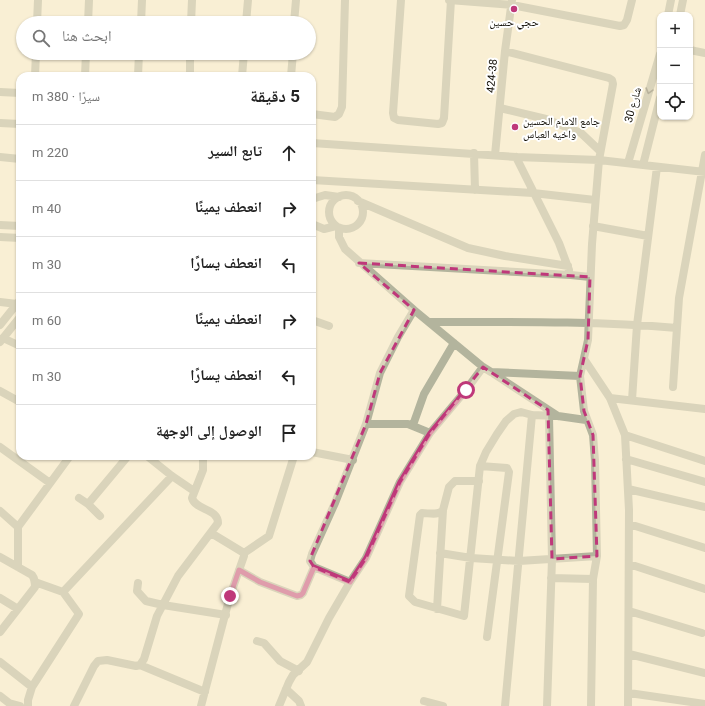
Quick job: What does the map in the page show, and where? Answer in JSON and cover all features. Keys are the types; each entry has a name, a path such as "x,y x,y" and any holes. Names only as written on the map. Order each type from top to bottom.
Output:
{"street":[{"path":"37,16 38,0"},
{"path":"88,16 89,0"},
{"path":"141,16 142,0"},
{"path":"191,16 192,0"},
{"path":"247,16 248,0"},
{"path":"295,16 296,0"},
{"path":"316,115 335,117 339,114 342,106 345,0"},
{"path":"401,0 393,113 394,118 398,120 438,124 442,122 444,118 450,0 512,2 620,26 624,25 627,20 632,0"},
{"path":"669,12 671,0"},
{"path":"681,12 683,0"},
{"name":"424-38","path":"495,155 505,51 512,2"},
{"path":"505,51 612,80 613,84 599,155 593,226 589,323 580,376 582,404 586,420 593,435 597,556 592,579 591,706"},
{"path":"693,51 705,53"},
{"path":"35,72 36,60"},
{"path":"85,72 86,60"},
{"path":"138,72 139,60"},
{"path":"190,60 190,72"},
{"path":"242,72 243,60"},
{"path":"292,72 293,60"},
{"name":"شارع 30","path":"628,163 657,64"},
{"path":"0,92 16,93"},
{"path":"500,108 546,119 582,133 599,155"},
{"path":"643,165 657,110"},
{"path":"0,123 16,124"},
{"path":"316,143 516,157 599,155 628,163 703,172"},
{"path":"474,153 475,190"},
{"path":"673,387 679,298 703,172 705,154"},
{"path":"0,157 16,159"},
{"path":"516,157 559,243 571,275"},
{"path":"632,400 637,325 658,167"},
{"path":"316,180 533,193 595,200"},
{"path":"341,182 342,196"},
{"path":"316,198 325,195 352,197 358,201 468,248 505,256 568,266"},
{"path":"342,196 333,201 329,208 329,214 331,221 337,227 345,230 357,225 361,220 362,207 358,201"},
{"path":"0,225 16,226"},
{"path":"316,226 324,229 337,227"},
{"path":"593,226 648,236"},
{"path":"337,227 339,237 345,249 359,263 483,367 558,416"},
{"path":"0,237 16,238"},
{"path":"359,263 590,277"},
{"path":"0,302 16,302"},
{"path":"0,325 16,305"},
{"path":"350,582 314,567 310,561 366,424 380,373 398,337 414,310"},
{"path":"316,321 329,326"},
{"path":"16,322 1,340 16,345"},
{"path":"429,322 589,323 678,328"},
{"path":"413,425 424,394 454,343"},
{"path":"584,359 610,398 625,435 629,524 628,706"},
{"path":"279,706 293,675 307,662 329,618 366,558 400,482 430,433 483,367"},
{"path":"491,372 580,376"},
{"path":"0,391 16,400"},
{"path":"610,398 705,409"},
{"path":"443,510 441,513 422,513 420,515 409,596 415,602 464,616 480,466 486,452 506,421 514,414 521,412 532,415 558,416 586,420"},
{"path":"505,706 532,415"},
{"path":"547,706 552,559 549,416"},
{"path":"366,424 408,424 430,433"},
{"path":"625,435 705,461"},
{"path":"0,447 16,459"},
{"path":"316,453 352,460"},
{"path":"626,459 705,482"},
{"path":"18,460 50,483"},
{"path":"18,567 18,527 67,460"},
{"path":"88,504 125,460"},
{"path":"152,460 194,491"},
{"path":"74,706 98,661 107,660 136,666 144,659 157,616 178,576 218,523 218,518 215,514 193,502 192,498 201,475 203,460"},
{"path":"201,706 244,553 269,536 293,460"},
{"path":"480,466 507,468 509,472 487,637"},
{"path":"63,592 172,476"},
{"path":"437,608 443,510 449,487 455,481 479,481"},
{"path":"628,489 705,507"},
{"path":"79,498 88,504 100,516"},
{"path":"0,511 18,527"},
{"path":"629,524 705,548"},
{"path":"211,533 244,553"},
{"path":"440,553 497,560 597,556"},
{"path":"0,557 32,575 35,582 35,587 0,632"},
{"path":"629,564 705,589"},
{"path":"239,570 260,582 297,596 303,593 314,567"},
{"path":"551,578 592,579"},
{"path":"28,706 28,700 32,687 79,614 63,592 35,582"},
{"path":"138,583 137,591 146,602 163,606 226,615"},
{"path":"0,598 18,609"},
{"path":"629,611 702,633"},
{"path":"257,641 264,643 280,661 299,671"},
{"path":"629,654 705,673"},
{"path":"0,662 32,687"},
{"path":"140,664 205,692"},
{"path":"286,689 299,701 301,706"},
{"path":"628,693 705,704"},
{"path":"0,696 9,702 20,706"},
{"path":"424,701 444,706"}],"highlighted area":[{"path":"359,263 590,277 588,340 580,376 584,411 593,435 597,556 552,559 548,410 483,367 430,433 400,482 366,558 350,582 314,567 310,561 312,554 366,424 380,373 414,310"}],"place":[{"name":"حجي حسين","path":"514,9"},
{"name":"جامع الامام الحسين واخيه العباس","path":"515,127"}],"route":[{"path":"230,596 239,570 260,582 297,596 303,593 314,567 350,582 366,558 400,482 430,433 466,390"}]}
